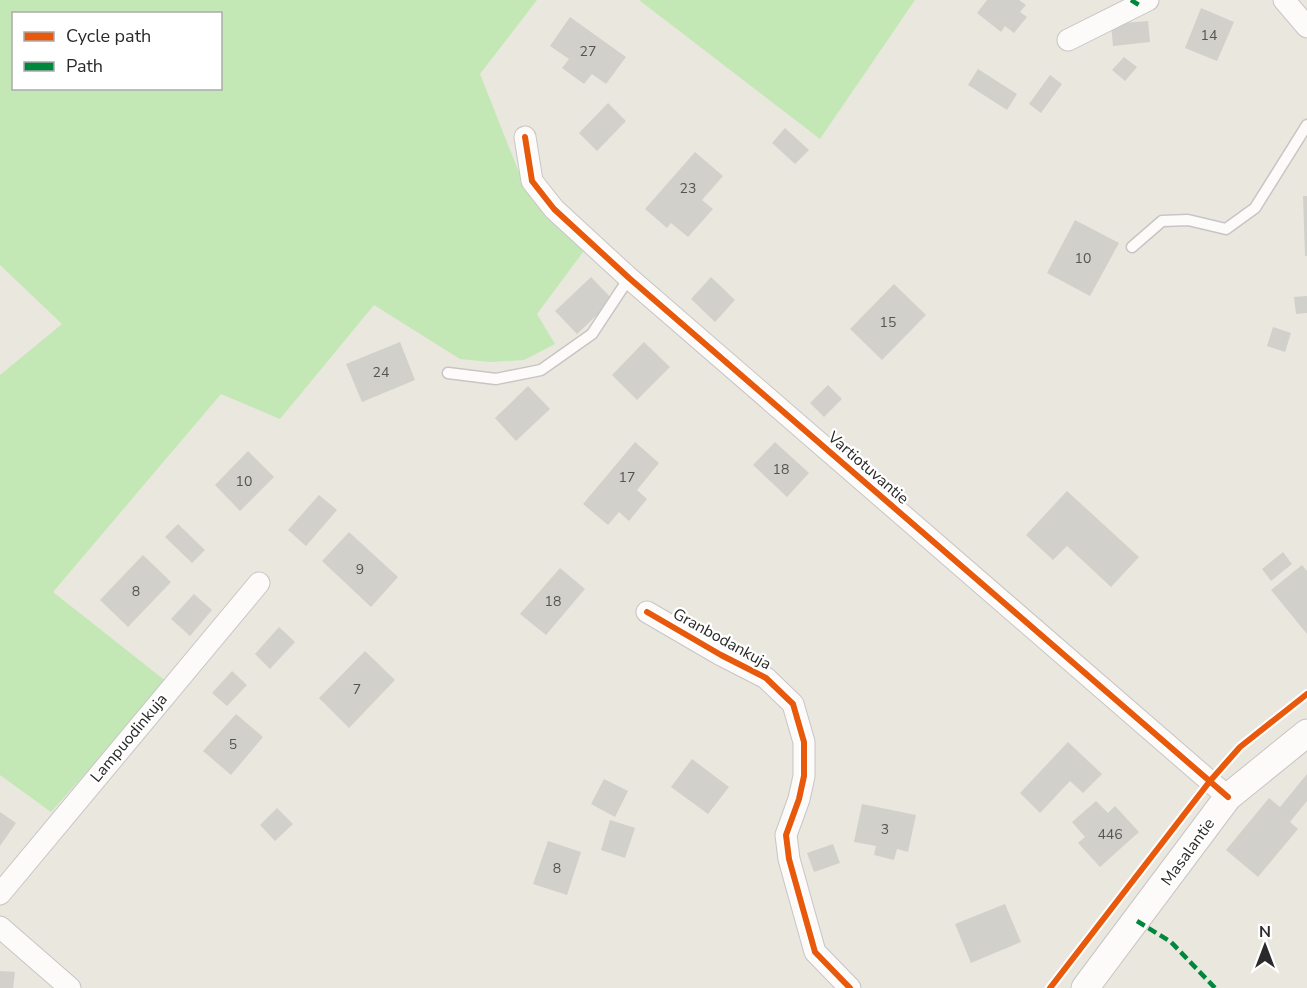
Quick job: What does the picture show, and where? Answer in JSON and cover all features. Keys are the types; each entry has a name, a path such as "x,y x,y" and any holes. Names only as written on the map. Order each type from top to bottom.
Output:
{"street":[{"path":"1068,40 1148,0"},
{"path":"1284,0 1307,27"},
{"name":"Vartiotuvantie","path":"525,136 532,181 554,209 629,278 1228,797"},
{"name":"Lampuodinkuja","path":"0,894 259,584"},
{"name":"Granbodankuja","path":"648,612 721,655 766,678 793,704 804,742 804,776 799,799 786,835 789,859 815,952 850,988"},
{"name":"Masalantie","path":"1085,988 1228,797 1307,733"},
{"path":"0,927 70,988"}],"lane":[{"path":"1132,248 1162,221 1188,220 1226,229 1255,208 1307,125"},
{"path":"448,374 496,379 541,370 592,334 629,278"}],"green space":[{"path":"0,0 537,0 480,74 522,180 586,248 537,314 555,344 524,360 490,362 460,359 374,305 280,419 221,394 53,592 167,682 51,812 0,775 0,375 62,324 0,265"},
{"path":"639,0 915,0 820,139"}],"building":[{"path":"987,0 1019,0 1026,5 1020,12 1027,17 1014,33 1005,26 1001,32 977,13"},
{"path":"1201,8 1234,22 1217,61 1185,48"},
{"path":"570,17 626,57 606,84 592,74 584,84 562,68 569,59 550,46"},
{"path":"1148,21 1150,42 1113,46 1111,24"},
{"path":"1124,57 1137,67 1125,81 1112,70"},
{"path":"978,69 1017,94 1007,110 968,85"},
{"path":"1050,75 1062,84 1041,113 1029,104"},
{"path":"608,103 626,121 597,151 579,133"},
{"path":"785,128 809,150 795,164 772,143"},
{"path":"695,152 723,176 702,200 713,209 688,237 671,223 667,228 645,209"},
{"path":"1303,196 1307,196 1307,256 1305,256"},
{"path":"1075,220 1119,243 1090,296 1047,273"},
{"path":"591,277 613,300 577,334 555,311"},
{"path":"711,277 735,300 715,322 691,299"},
{"path":"894,284 926,315 882,360 850,329"},
{"path":"1307,296 1307,313 1296,314 1294,297"},
{"path":"1273,327 1291,333 1285,352 1267,346"},
{"path":"400,342 415,380 362,402 346,364"},
{"path":"644,342 670,367 637,400 612,375"},
{"path":"828,385 842,399 824,417 810,403"},
{"path":"528,386 550,409 516,441 495,418"},
{"path":"635,442 659,463 637,490 647,499 629,521 619,512 608,525 583,504"},
{"path":"775,442 809,473 787,497 753,465"},
{"path":"248,451 274,477 240,511 215,485"},
{"path":"1067,491 1139,557 1111,587 1067,546 1053,560 1026,535"},
{"path":"319,495 337,510 306,546 288,530"},
{"path":"178,524 205,550 192,563 165,537"},
{"path":"349,532 398,577 371,607 322,561"},
{"path":"1283,552 1292,564 1271,581 1262,569"},
{"path":"143,555 171,582 128,627 100,600"},
{"path":"1302,565 1307,571 1307,634 1271,590"},
{"path":"560,568 585,589 546,635 520,614"},
{"path":"194,594 212,610 190,636 171,619"},
{"path":"279,627 295,642 270,669 255,654"},
{"path":"365,651 395,680 349,728 319,698"},
{"path":"232,671 247,685 227,706 212,693"},
{"path":"236,714 263,737 231,775 203,751"},
{"path":"1068,742 1102,774 1083,793 1070,781 1040,813 1020,793"},
{"path":"692,759 729,787 708,814 671,787"},
{"path":"1307,774 1307,801 1290,822 1298,829 1258,877 1226,850 1269,798 1280,807"},
{"path":"604,779 628,791 615,817 591,804"},
{"path":"1096,801 1108,813 1115,806 1139,832 1100,867 1078,843 1085,837 1072,822"},
{"path":"862,804 916,815 908,852 897,849 894,860 874,855 876,846 854,842"},
{"path":"277,808 293,824 275,841 260,825"},
{"path":"0,812 16,823 0,846"},
{"path":"610,820 635,828 625,858 601,850"},
{"path":"548,841 581,852 567,895 533,884"},
{"path":"833,844 840,863 814,872 807,853"},
{"path":"1005,904 1021,942 971,963 955,924"},
{"path":"0,971 15,972 13,988 0,988"}],"marked path":[{"path":"1131,0 1139,5"},
{"path":"1137,921 1171,942 1215,988"}],"cycle path":[{"path":"525,137 532,181 554,209 629,278 1228,797"},
{"path":"647,612 766,678 793,704 804,742 804,776 799,799 786,835 789,859 815,952 850,988"},
{"path":"1050,988 1210,781 1240,747 1307,694"}]}
